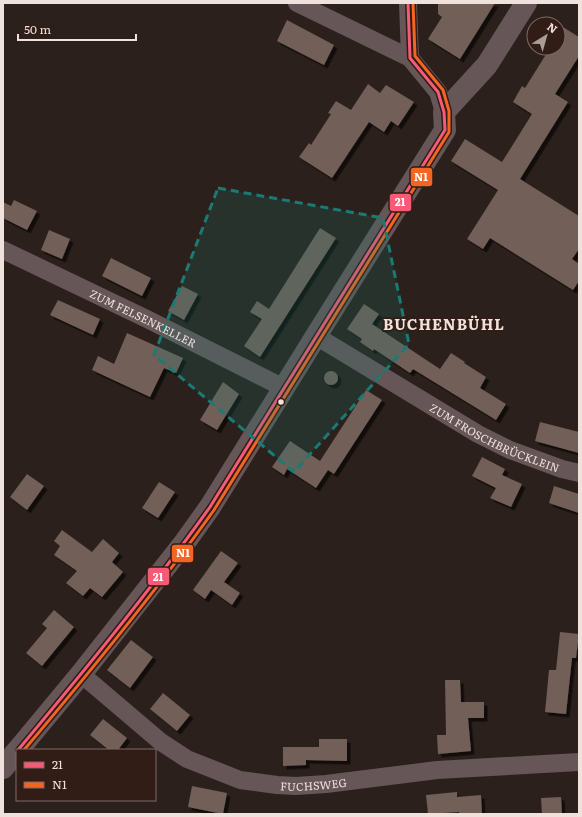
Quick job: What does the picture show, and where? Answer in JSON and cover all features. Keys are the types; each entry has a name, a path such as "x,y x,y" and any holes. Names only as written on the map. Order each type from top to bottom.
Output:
{"street":[{"path":"18,749 81,674 186,542 210,507 445,130 444,112 438,92 410,58 297,3"},
{"path":"408,3 410,58"},
{"path":"444,112 487,66 526,3"},
{"name":"ZUM FELSENKELLER","path":"3,250 147,319 284,388"},
{"name":"ZUM FROSCHBRÜCKLEIN","path":"316,336 478,434 510,450 562,469 579,473"},
{"name":"FUCHSWEG","path":"81,674 161,742 187,758 240,780 296,786 326,784 437,770 579,762"},
{"path":"3,768 16,751"}],"highlighted area":[{"path":"218,188 383,218 409,344 294,472 154,355"}],"building":[{"path":"438,3 495,3 460,59 428,39 442,17 438,14"},
{"path":"287,20 334,45 324,65 277,41"},
{"path":"566,29 579,37 579,56 555,94 568,102 520,179 579,216 579,249 572,259 579,264 579,281 573,290 490,238 483,249 467,239 498,190 451,161 465,139 502,162 532,114 513,102 522,86 525,88 545,56 566,56"},
{"path":"368,84 380,93 386,85 414,102 398,126 391,121 384,132 369,122 332,178 299,157 309,143 311,145 331,114 328,113 336,101 351,110"},
{"path":"14,200 37,211 27,230 3,218 3,202 11,206"},
{"path":"320,228 336,238 260,357 244,346 262,319 250,312 257,301 269,309"},
{"path":"49,230 70,239 62,259 41,250"},
{"path":"111,258 151,278 142,296 102,276"},
{"path":"182,286 198,294 184,320 168,311"},
{"path":"58,300 100,319 93,335 50,315"},
{"path":"364,304 379,314 372,324 440,369 451,353 486,377 480,388 506,404 496,420 413,369 410,373 374,349 373,351 360,342 362,339 347,329"},
{"path":"127,333 183,358 176,373 164,368 150,397 92,370 98,356 114,364"},
{"path":"328,371 334,371 338,375 338,381 334,385 328,385 324,381 324,375"},
{"path":"223,382 239,394 217,430 200,420"},
{"path":"366,390 382,400 334,474 328,470 316,488 287,469 284,475 272,467 290,441 320,461"},
{"path":"540,422 579,432 579,453 535,441"},
{"path":"482,457 505,469 502,475 522,484 511,507 490,498 496,488 472,476"},
{"path":"27,474 44,486 27,510 10,497"},
{"path":"159,482 175,492 158,518 142,508"},
{"path":"554,486 579,494 579,513 549,503"},
{"path":"62,530 92,552 103,539 119,553 112,562 123,572 102,597 90,588 83,596 66,583 77,571 54,555 60,546 54,541"},
{"path":"221,551 238,563 224,582 240,593 232,605 211,590 205,599 193,590"},
{"path":"54,610 74,627 42,666 26,653 47,628 42,624"},
{"path":"560,632 579,634 576,658 572,658 566,714 545,712 549,670 556,670"},
{"path":"131,640 153,657 130,688 107,670"},
{"path":"445,680 460,680 461,702 484,702 484,718 468,718 471,751 438,754 437,735 446,735"},
{"path":"163,693 190,715 177,731 150,709"},
{"path":"103,719 127,738 119,749 108,749 90,735"},
{"path":"319,739 347,739 347,761 306,760 306,765 283,766 283,747 319,747"},
{"path":"192,786 227,793 223,814 188,807"},
{"path":"457,792 457,797 481,795 482,814 459,814 459,812 428,814 426,795"},
{"path":"561,797 562,814 542,814 541,798"}],"transit line":[{"name":"21","path":"19,749 92,661 210,507 445,130 444,112 438,92 410,58 408,3"},
{"name":"N1","path":"25,749 122,632 169,572 214,510 449,132 449,111 443,90 415,56 413,3"}],"district":[{"name":"BUCHENBÜHL","path":"444,323"}]}
